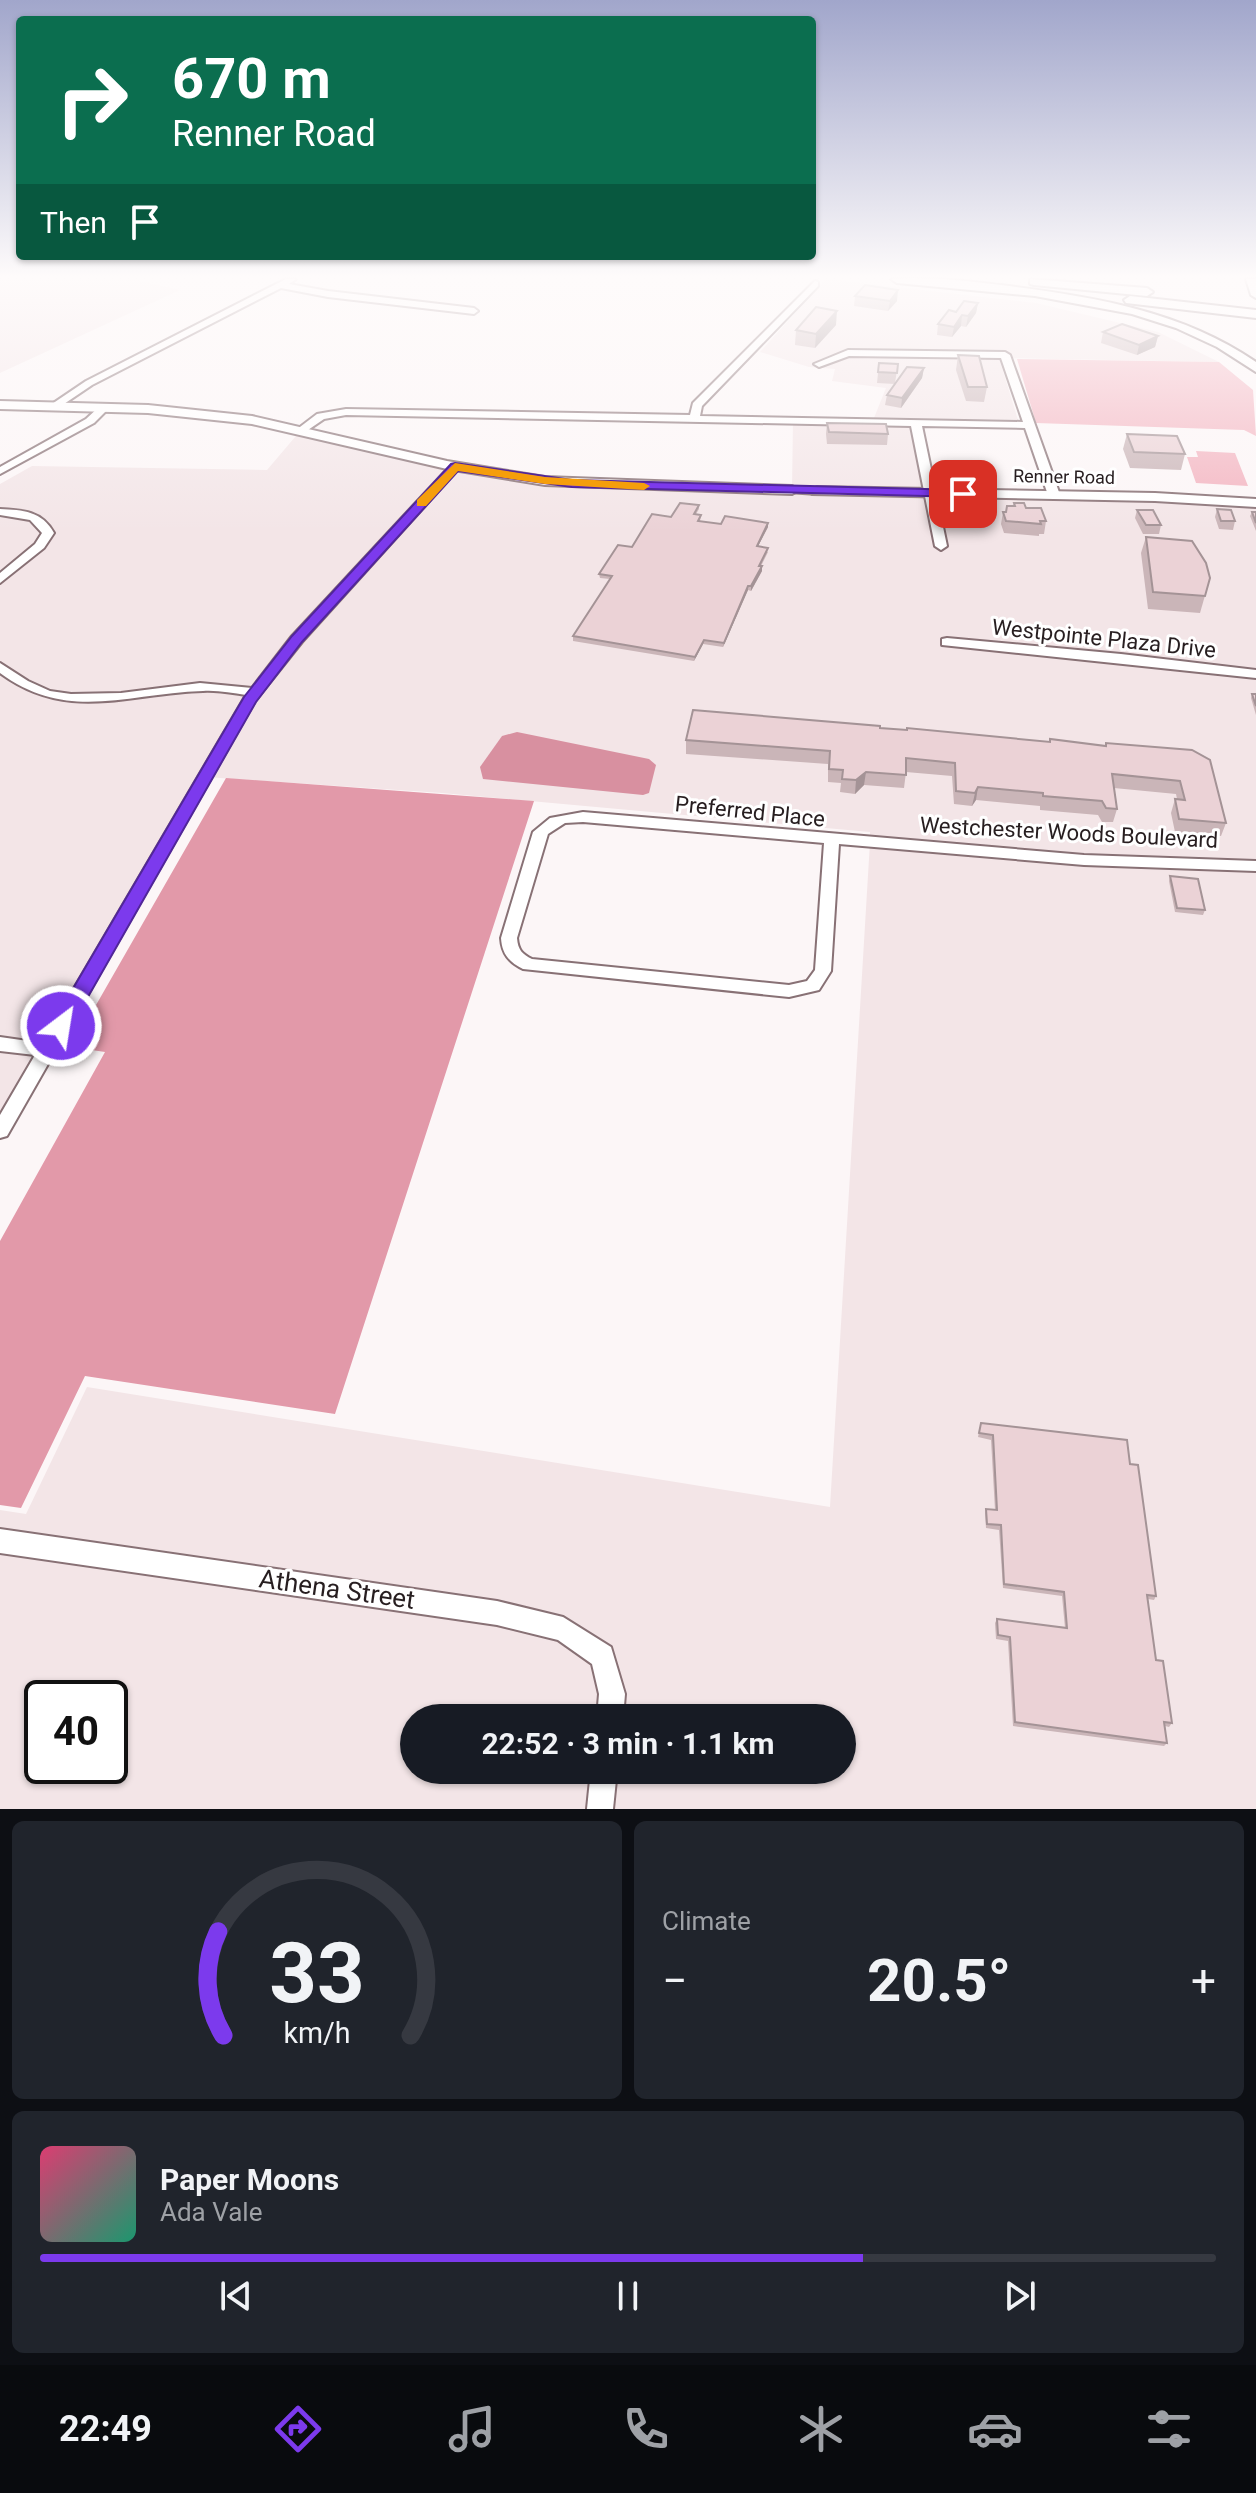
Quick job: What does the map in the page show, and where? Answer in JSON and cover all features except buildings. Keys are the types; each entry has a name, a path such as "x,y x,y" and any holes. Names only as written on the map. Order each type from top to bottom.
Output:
{"main road":[{"name":"Renner Road","path":"0,405 192,412 301,430 455,467 572,483 792,490"},
{"name":"Renner Road","path":"817,491 1054,495 1256,503"}],"street":[{"path":"54,406 127,363"},
{"path":"694,419 697,405 738,363"},
{"path":"1008,363 1054,495"},
{"path":"0,471 90,421 104,408"},
{"path":"301,430 321,416 346,412 1029,425"},
{"path":"916,423 941,546"},
{"path":"0,1131 255,692 297,639 455,467"},
{"name":"Renner Road","path":"792,490 817,491"},
{"path":"0,512 34,516 43,522 48,533 40,546 0,579"},
{"name":"Westpointe Plaza Drive","path":"947,642 1256,674"},
{"path":"0,667 35,692 66,698 102,698 200,687 255,692"},
{"name":"Preferred Place","path":"565,817 832,839 823,971 821,979 813,986 789,991 529,965 514,957 509,949 509,938 541,832 551,822 565,817"},
{"name":"Westchester Woods Boulevard","path":"832,839 1084,860 1256,866"},
{"path":"0,1044 47,1050"},
{"name":"Athena Street","path":"0,1541 497,1613 563,1629 602,1656 612,1694 611,1704"},
{"path":"600,1809 603,1784"}],"shaded area":[{"path":"0,363 21,363 0,373"},
{"path":"797,363 1001,363 1018,420 874,418 886,388 832,381 835,369"},
{"path":"1018,363 1221,363 1253,390 1256,436 1244,430 1036,423"},
{"path":"793,421 916,423 930,493 1256,503 1256,1809 0,1809 0,1510 26,1514 87,1387 830,1507 870,832 442,793 206,777 0,1131 0,484 32,466 267,470 301,430 447,465 545,481 792,489"},
{"path":"1196,451 1235,453 1248,486 1196,483 1187,457 1198,457"},
{"path":"517,732 649,759 656,765 649,793 643,795 483,779 480,767 502,736"},
{"path":"226,778 534,801 335,1414 85,1376 21,1508 0,1505 0,1241 105,1052 72,1047"}],"slow traffic":[{"path":"422,503 455,467 545,481 644,486"}],"route":[{"path":"61,1026 249,700 297,639 455,467 522,478 623,486 963,494"}]}
